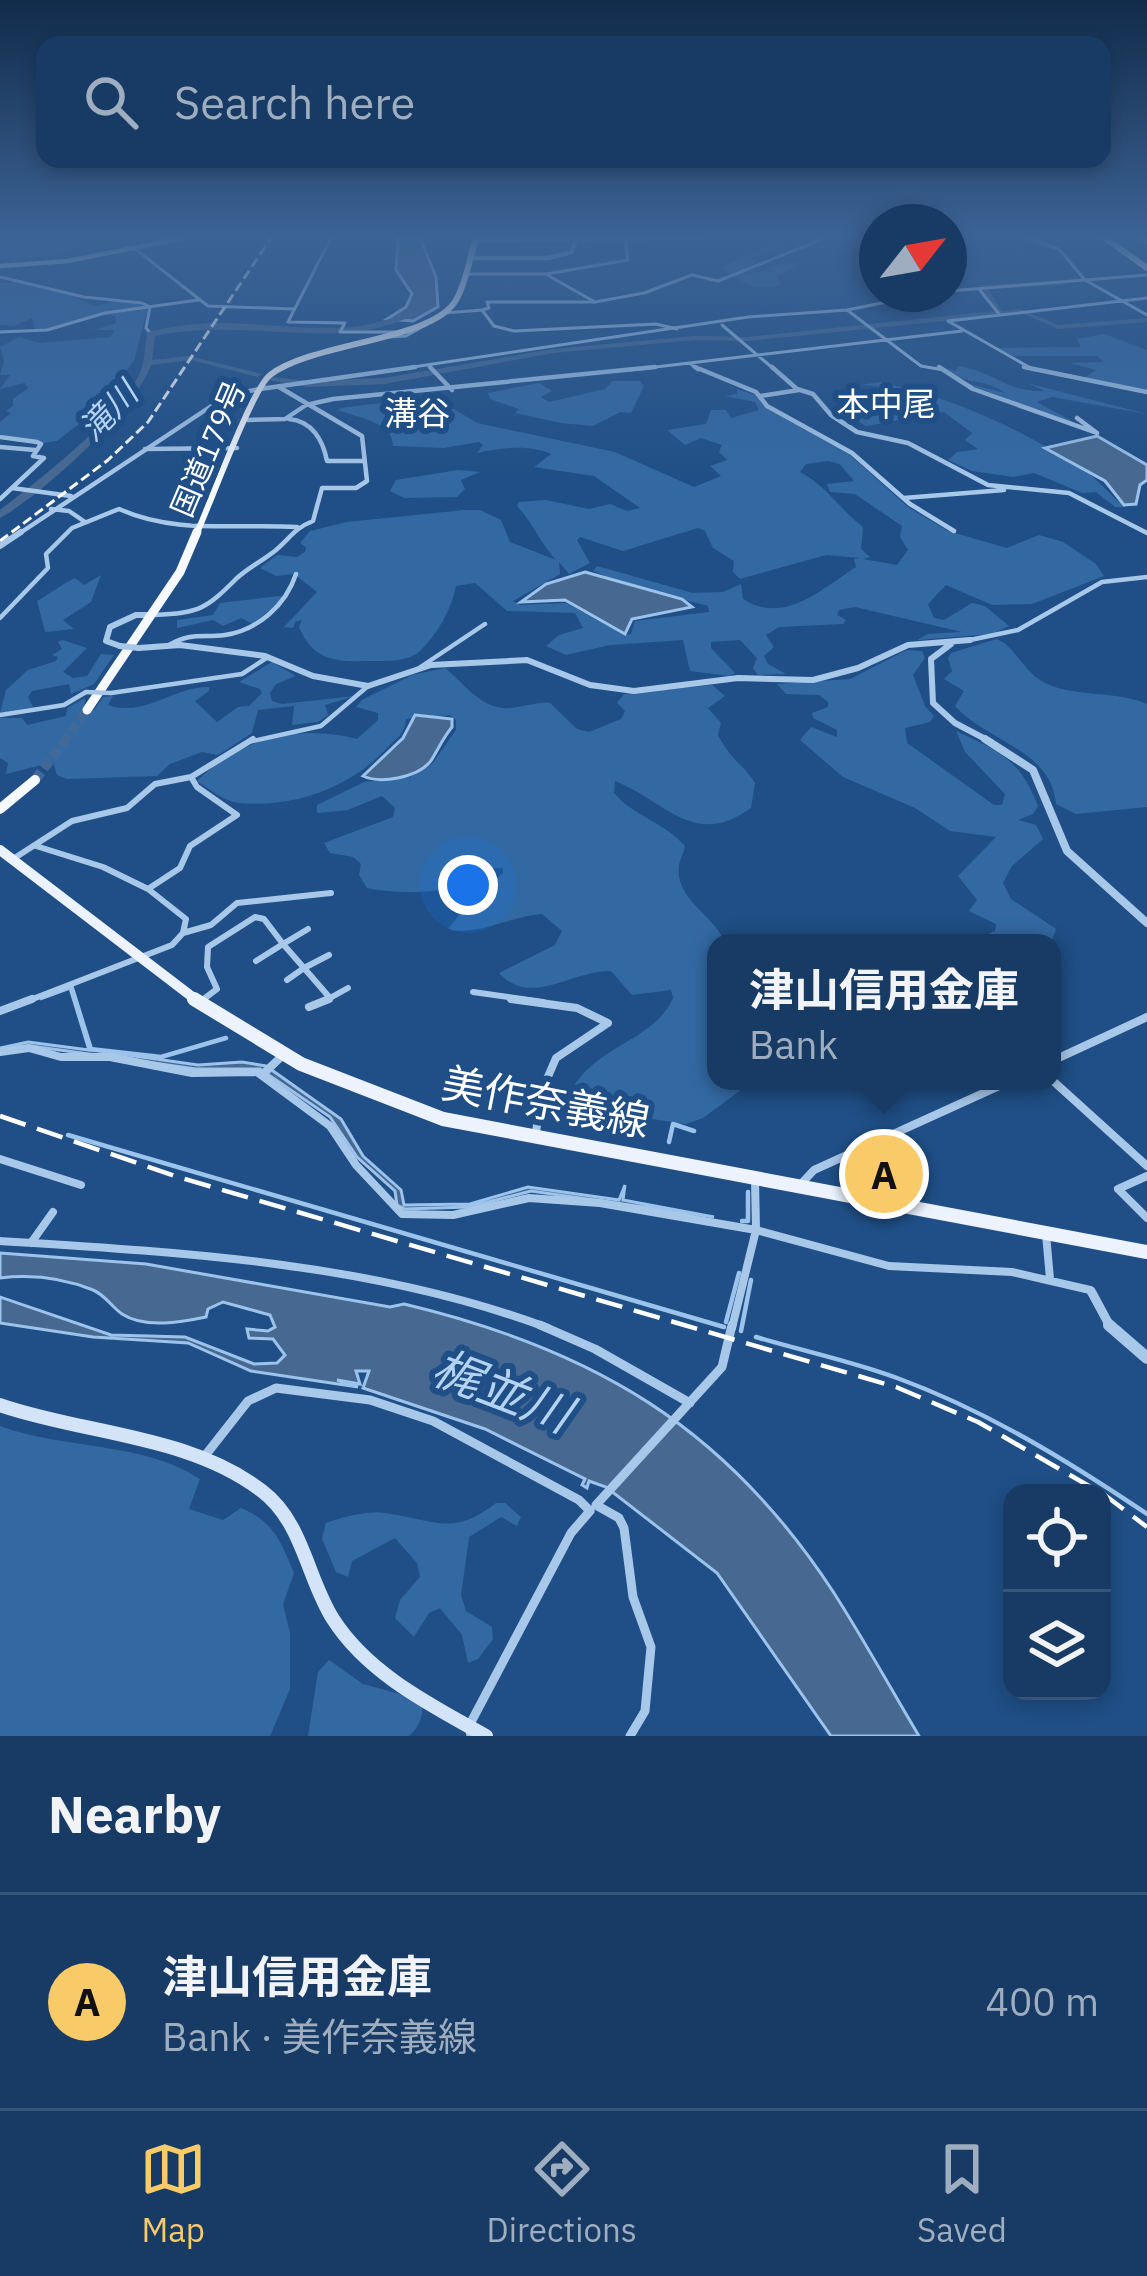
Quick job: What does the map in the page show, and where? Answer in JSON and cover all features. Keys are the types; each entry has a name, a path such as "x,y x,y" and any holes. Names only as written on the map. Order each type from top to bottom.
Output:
{"highway":[{"name":"国道179号","path":"87,710 203,528 260,389 273,369 434,319"},
{"path":"0,809 35,780"}],"main road":[{"name":"美作奈義線","path":"6,855 201,1001 283,1055 345,1085 443,1119 1147,1252"},
{"path":"0,1405 202,1460 243,1478 286,1516 331,1616 368,1661 470,1731 486,1736"}],"street":[{"path":"0,340 1,332 47,331 86,319"},
{"path":"289,319 344,323 340,332 402,332"},
{"path":"489,319 494,326 514,332 656,324 681,331"},
{"path":"0,546 228,395 741,319"},
{"path":"859,319 921,365 937,366 949,378 973,389 1097,433 1077,418"},
{"path":"960,319 948,321 1027,369 1147,392"},
{"path":"379,338 406,336 431,321"},
{"path":"722,325 799,390"},
{"path":"285,419 306,405 962,331"},
{"path":"691,364 701,374 748,387 771,408 851,453 903,498 954,531"},
{"path":"427,365 452,390"},
{"path":"0,618 48,568 46,554 52,546 85,522 119,509 168,528 297,527 313,521 322,488 356,488 367,481 362,436 279,387"},
{"path":"761,396 799,390 813,394 824,409 857,432 908,443 980,481 1008,489"},
{"path":"248,420 302,420 325,443 327,461 363,460"},
{"path":"0,436 40,443 33,456 44,458 0,500"},
{"path":"0,448 35,450"},
{"path":"145,449 237,448"},
{"path":"14,488 71,496"},
{"path":"903,498 1008,489 1069,493 1147,533"},
{"path":"51,509 69,512 85,522"},
{"path":"297,527 279,548 238,576 218,601 181,614 136,615 110,627 106,641 139,648 169,645 268,656 313,676 368,686"},
{"path":"169,645 189,633 224,635 255,625 289,596 296,574"},
{"path":"935,652 1021,629 1102,582 1147,577"},
{"path":"6,855 36,846 83,816 127,808 155,784 191,777 254,738 322,725 368,686 419,668 484,624"},
{"path":"419,668 527,660 590,685 634,691 739,678 825,677 921,643 970,640"},
{"path":"921,643 935,652"},
{"path":"935,652 929,691 940,713 1009,751 1034,771 1046,792 1058,837 1070,854 1147,923"},
{"path":"0,715 64,704 86,692 111,693 242,674 268,656"},
{"path":"148,889 180,868 190,846 237,815 197,787 191,777"},
{"path":"0,1011 176,943 183,933 186,919 148,889 103,867 36,846"},
{"path":"183,933 211,925 237,902 331,893"},
{"path":"201,1001 217,988 207,967 208,947 255,917 264,920 330,998"},
{"path":"256,961 308,929"},
{"path":"287,980 329,955"},
{"path":"309,1007 348,988"},
{"path":"473,992 552,1002 608,1023 604,1030 556,1057 539,1095 536,1136"},
{"path":"1061,1057 1147,1016"},
{"path":"0,1052 29,1048 61,1057 110,1057 192,1073 266,1072 330,1126 356,1165 402,1214 453,1215 529,1198 599,1203 756,1230 889,1266 1012,1272 1050,1279 1091,1291 1110,1328 1147,1358"},
{"path":"266,1072 283,1055"},
{"path":"1061,1088 1147,1166"},
{"path":"800,1185 814,1170 990,1090"},
{"path":"0,1159 81,1185"},
{"path":"470,1731 572,1533 722,1367 756,1230 755,1176"},
{"path":"1147,1176 1118,1192 1147,1218"},
{"path":"31,1243 52,1212"},
{"path":"1046,1233 1050,1279"},
{"path":"0,1241 263,1267 418,1290 573,1338 688,1406"},
{"path":"202,1460 248,1401 276,1388 370,1400 433,1421 619,1518 633,1597 651,1647 645,1711 630,1736"}],"shaded area":[{"path":"0,319 30,319 14,326 0,325"},
{"path":"32,319 83,319 42,331 35,329"},
{"path":"115,319 145,319 134,361 93,413 57,441 0,434 0,422 11,413 6,411 13,399 28,388 25,383 0,389 10,375 0,375 4,362 0,347 19,337 40,343 110,337 115,330 94,330 116,323"},
{"path":"1104,334 1147,350 1147,391 1085,377 1096,370 1070,363 1104,362 1097,356 1014,356 996,348 1081,347 1077,339"},
{"path":"958,366 1021,389 1045,391 1027,383 1147,414 1052,397 1037,402 1079,425 962,382 1005,393 948,369 956,371"},
{"path":"613,381 640,381 644,386 631,413 620,412 593,426 515,413 519,409 490,399 488,393 539,383 552,391 541,397 549,402 605,389"},
{"path":"880,382 961,406 1012,429 1085,471 1126,507 1115,507 1096,492 1082,493 1034,473 1013,477 972,471 948,460 957,452 978,449 965,440 972,433 944,412 866,426 853,418 847,397 877,396 878,386 861,385"},
{"path":"737,389 755,395 766,408 850,455 908,507 948,531 1007,548 1039,535 1063,542 1096,564 1104,576 1032,604 992,605 946,585 928,604 934,618 944,620 972,603 985,606 1009,626 992,634 917,640 928,634 962,632 855,607 839,610 837,615 846,620 843,624 779,627 766,635 774,647 764,656 768,664 786,674 758,675 753,668 757,658 740,640 711,642 711,648 735,673 729,676 690,671 683,640 610,645 566,655 546,646 559,635 583,628 575,613 507,611 475,583 456,586 438,629 417,654 406,658 332,659 306,640 299,627 302,620 293,628 284,627 317,592 294,574 276,576 260,568 277,555 297,557 305,552 300,543 310,531 347,522 480,510 501,520 510,542 556,560 517,506 519,502 546,500 589,509 610,504 627,511 640,508 594,476 534,467 551,454 514,448 477,453 483,445 479,442 444,448 393,446 381,426 338,410 341,408 389,402 446,404 477,423 615,452 694,487 721,476 710,466 727,460 719,452 722,445 701,438 685,445 667,430 706,424 711,410 726,410 731,418 759,410 755,402 725,396 737,394","holes":["806,464 840,464 854,481 827,484 830,492 855,494 902,526 900,537 908,550 897,565 863,559 870,557 861,549 863,527 800,472","698,528 705,531 713,548 734,561 733,572 740,579 826,555 860,558 854,559 856,567 816,594 773,608 743,599 741,584 723,592 693,593 597,566 593,571 631,586 708,606 709,612 635,621 631,634 625,635 566,603 520,605 513,601 560,574 559,562 569,574 590,563 577,540 580,537 623,551"]},
{"path":"458,470 480,472 461,480 465,489 457,497 404,498 390,491 396,480"},
{"path":"101,575 91,602 63,620 74,629 45,632 37,601 75,578 84,585"},
{"path":"285,597 253,624 241,618 223,626 213,620 177,628 177,620 213,615 220,603"},
{"path":"997,639 1045,683 1147,704 1147,807 1076,814 1056,804 1052,786 1030,758 955,706 964,691 944,679 952,671 951,653"},
{"path":"58,642 87,648 63,672 73,678 87,676 101,654 114,655 94,684 71,694 69,684 32,691 28,697 33,707 0,713 6,690 28,670 56,661 58,657 52,655 62,649"},
{"path":"907,650 922,651 925,658 913,675 934,716 930,722 905,728 907,743 994,805 1002,805 1005,794 965,752 956,731 1006,758 1024,777 1038,806 1033,814 1018,820 1036,825 1043,839 1012,866 1003,883 1011,899 1056,929 1054,934 988,934 996,924 969,911 977,900 958,876 996,837 950,831 915,808 843,777 800,740 811,727 837,737 837,730 813,718 812,713 828,707 828,702 819,695 786,694 777,684 850,679"},
{"path":"272,662 296,676 276,684 270,693 272,701 355,696 325,705 328,715 318,722 292,725 294,706 258,710 252,733 218,755 202,752 170,764 157,776 67,779 57,775 53,762 6,774 8,763 0,758 0,718 22,718 27,725 66,716 67,708 85,698 84,710 94,710 103,697 113,696 108,705 134,708 209,687 195,701 217,722 238,707 249,706 262,693 239,682"},
{"path":"445,668 490,705 510,708 550,703 577,729 589,732 621,719 625,711 617,703 624,694 712,685 725,696 708,708 721,723 718,735 723,744 755,783 751,808 713,824 697,823 615,781 614,793 685,846 679,865 683,888 720,934 707,934 707,1090 741,1090 703,1118 686,1124 611,1113 588,1103 575,1084 600,1059 654,1023 673,998 671,990 632,995 611,971 538,987 512,983 499,973 555,945 562,931 542,914 470,930 448,929 503,868 463,869 452,884 437,890 385,891 367,888 359,875 361,864 353,857 330,853 324,843 393,817 395,808 382,796 348,810 317,813 317,805 364,782 410,777 432,764 456,730 456,720 450,715 406,719 399,736 372,763 338,785 300,798 239,803 197,781 233,754 272,738 313,733 357,739 378,720 378,713 356,707 362,700 412,675"},
{"path":"0,1426 153,1458 200,1479 189,1509 223,1520 241,1508 268,1526 294,1573 283,1604 290,1633 290,1689 270,1736 0,1736"},
{"path":"505,1503 521,1517 517,1526 501,1517 469,1537 461,1595 466,1611 492,1627 493,1639 478,1659 468,1663 462,1635 440,1608 429,1613 414,1637 395,1618 400,1600 420,1577 417,1563 395,1538 352,1561 348,1577 336,1572 322,1539 326,1523 355,1515 384,1513 454,1523"},
{"path":"329,1660 363,1684 422,1700 413,1732 409,1736 308,1736 318,1672"}],"water":[{"path":"1097,436 1147,465 1147,480 1140,485 1136,504 1124,505 1105,481 1045,448"},
{"path":"585,572 682,599 692,607 632,619 625,634 565,600 521,602 546,584"},
{"path":"415,715 452,719 452,727 430,762 398,778 363,776 403,738"},
{"path":"72,986 92,1050 198,1065 242,1062 266,1066 341,1119 363,1156 401,1190 404,1205 470,1204 528,1187 619,1200 625,1185 623,1200 714,1217 531,1191 469,1207 405,1209 397,1205 395,1191 357,1157 330,1117 260,1069 196,1069 31,1046 0,1048 28,1042 89,1050 70,988 40,999"},
{"name":"梶並川","path":"0,1253 146,1264 390,1307 404,1304 536,1345 595,1371 700,1440 748,1484 834,1593 919,1736 831,1736 717,1573 606,1487 589,1481 587,1488 582,1485 585,1479 485,1429 363,1388 369,1371 356,1371 360,1384 337,1380 358,1387 251,1371 188,1343 93,1337 0,1323 0,1297 111,1335 185,1337 254,1364 277,1363 285,1355 273,1339 249,1338 247,1329 275,1327 270,1315 223,1302 208,1309 206,1317 141,1322 82,1286 36,1277 0,1278"}],"waterway":[{"path":"148,319 151,334"},
{"name":"滝川","path":"0,515 81,448 122,406 145,371 151,334 216,326 355,330 398,319"},
{"path":"272,380 308,384 384,381 553,351 695,338 747,339 942,319"},
{"path":"1040,319 1058,327 1147,320"},
{"path":"147,363 189,358"},
{"path":"195,359 258,374"},
{"path":"90,1049 161,1057 226,1038"},
{"path":"669,1142 673,1124 694,1131"},
{"path":"68,1135 724,1327"},
{"path":"742,1221 748,1221 748,1192"},
{"path":"726,1322 739,1273"},
{"path":"741,1331 751,1280"},
{"path":"756,1337 930,1391 1057,1456 1147,1514"}],"tunnel":[{"path":"63,742 87,710"},
{"path":"35,780 66,739"}],"railway":[{"path":"0,541 108,460 148,422 217,319"},
{"path":"0,1116 178,1177 896,1387 978,1422 1085,1484"},
{"path":"1111,1500 1147,1527"}],"place":[{"name":"津山信用金庫","path":"884,1174"}],"district":[{"name":"本中尾","path":"886,404"},
{"name":"溝谷","path":"417,413"}]}
